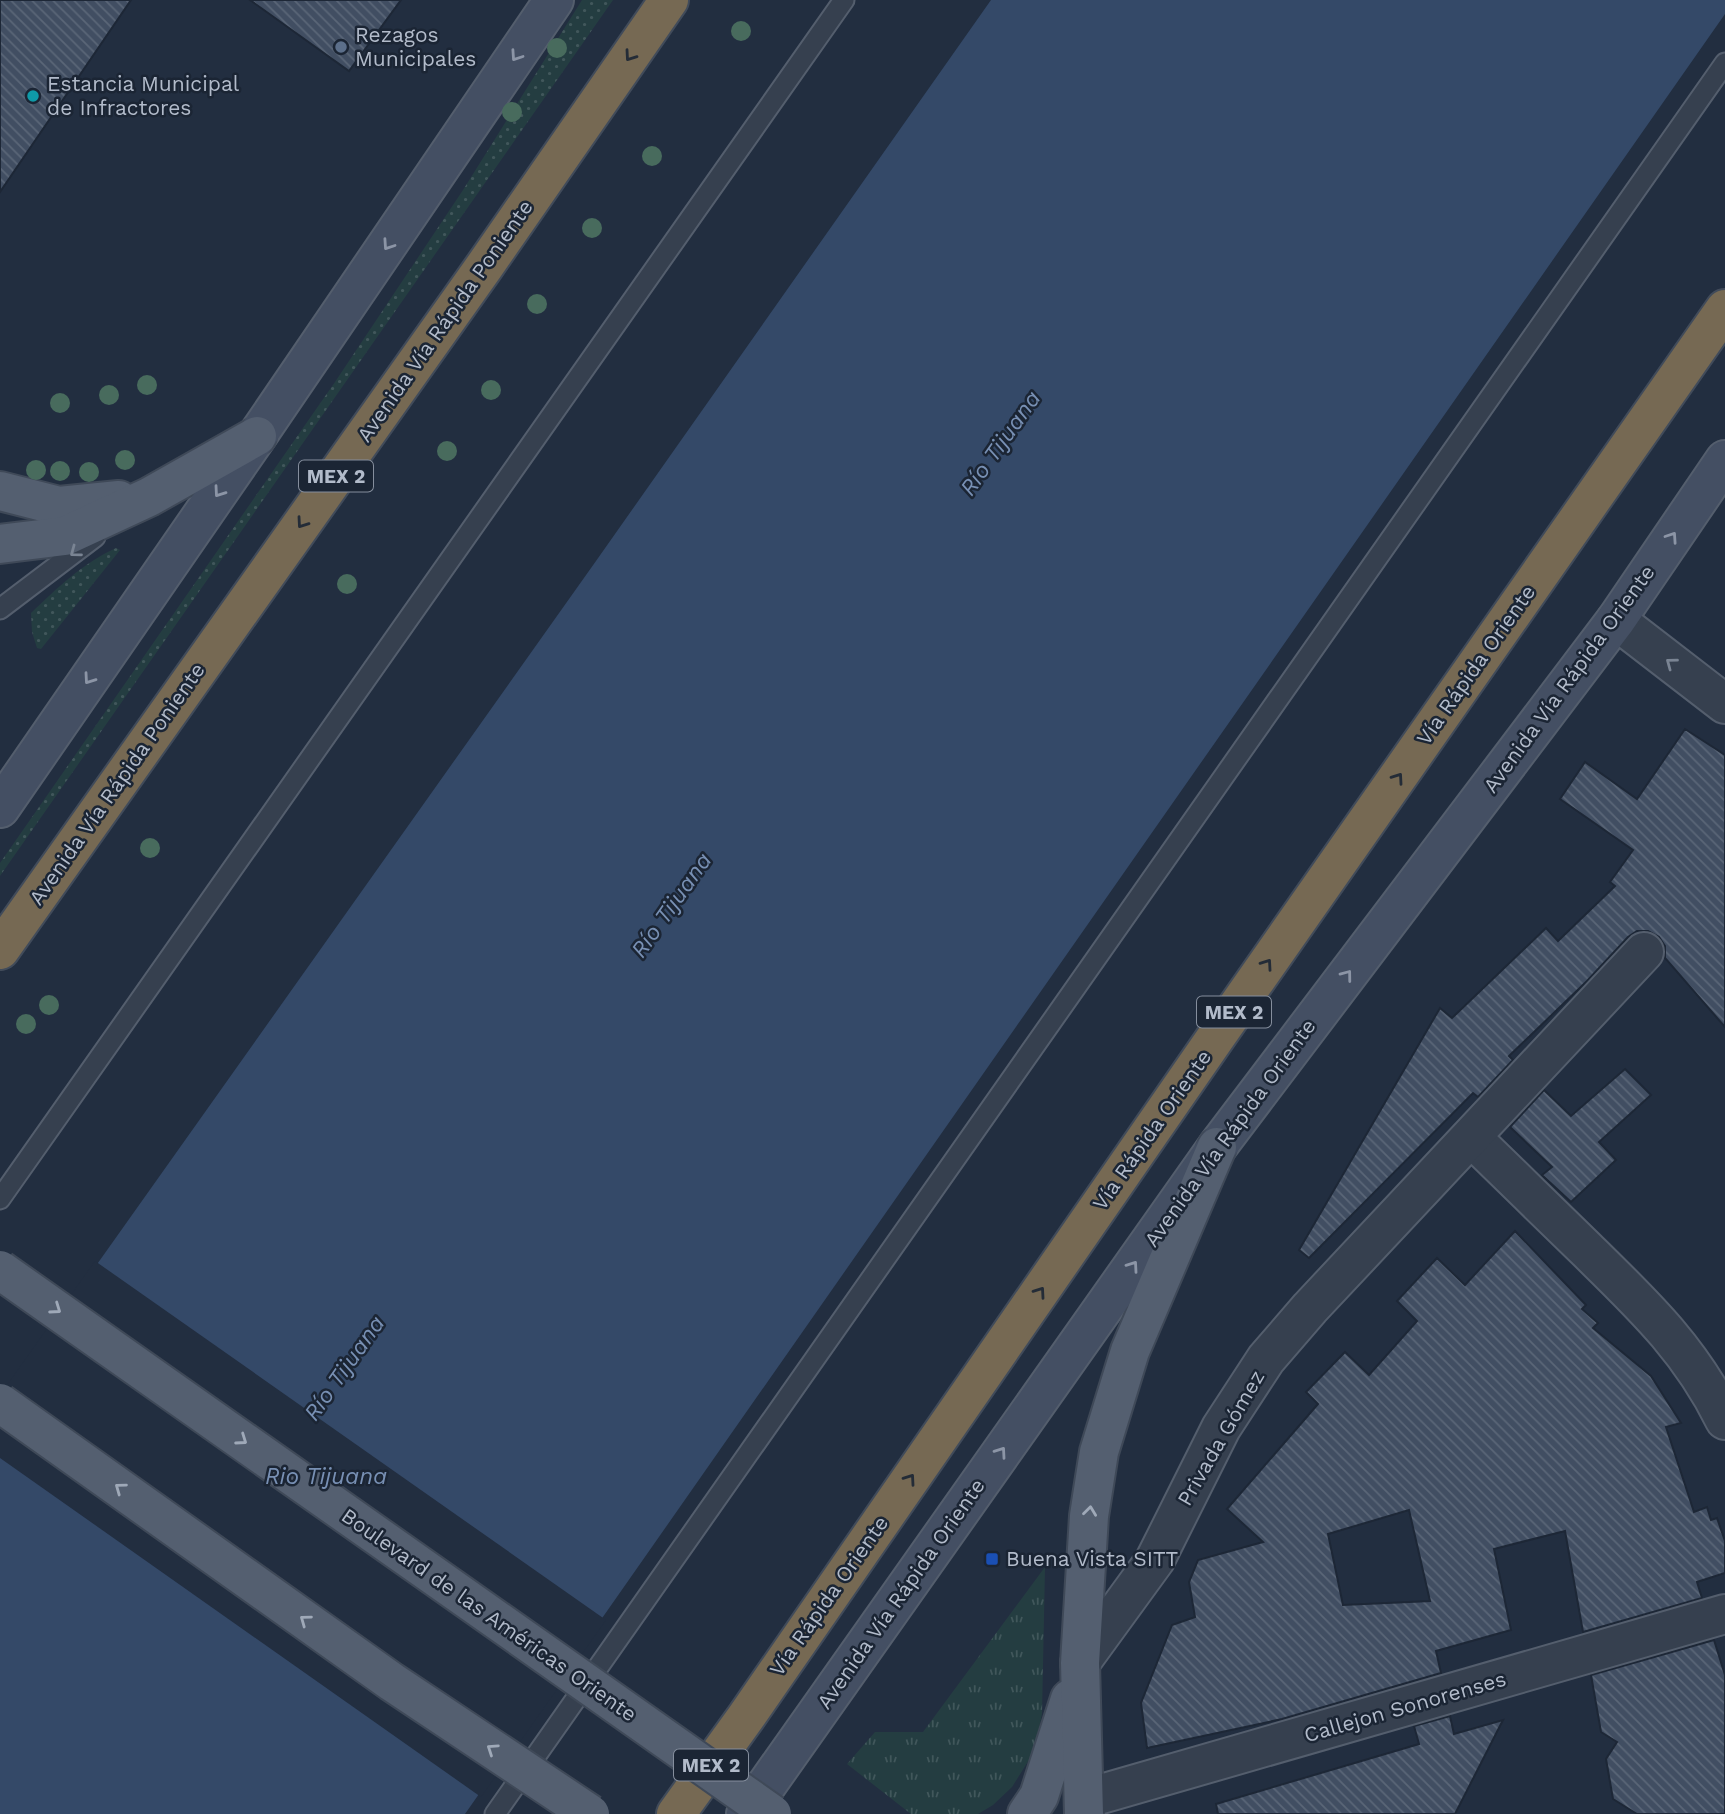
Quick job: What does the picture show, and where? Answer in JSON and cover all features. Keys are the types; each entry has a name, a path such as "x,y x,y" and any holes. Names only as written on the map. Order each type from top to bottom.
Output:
{"highway":[{"name":"Avenida Vía Rápida Poniente","path":"0,950 484,267 669,0"},
{"name":"Vía Rápida Oriente","path":"676,1814 1725,309"}],"main road":[{"path":"0,808 554,0"},
{"path":"0,544 65,536 149,497 257,436"},
{"name":"Avenida Vía Rápida Oriente","path":"746,1814 1217,1147 1616,620 1725,460"},
{"path":"0,491 59,506 149,497"},
{"path":"1084,1807 1080,1663 1088,1516 1099,1452 1130,1351 1217,1147"},
{"name":"Boulevard de las Américas Oriente","path":"0,1270 772,1814"},
{"path":"0,1403 392,1682 590,1814"},
{"path":"1027,1814 1039,1796 1064,1724 1080,1663"}],"street":[{"path":"1616,620 1725,704"},
{"name":"Privada Gómez","path":"1080,1663 1155,1559 1222,1429 1266,1359 1310,1308 1644,952"},
{"path":"1472,1138 1579,1225 1643,1305 1680,1345 1715,1399 1725,1420"},
{"name":"Callejon Sonorenses","path":"1084,1807 1725,1614"}],"lane":[{"path":"0,1199 845,0"},
{"path":"495,1814 1725,63"},
{"path":"0,609 149,497"}],"green space":[{"path":"582,0 613,0 0,876 0,863 335,382 463,190"},
{"path":"116,548 120,550 41,649 37,648 32,632 31,613 81,569"},
{"path":"1045,1567 1042,1714 1034,1752 1012,1787 993,1805 978,1814 911,1814 847,1764 875,1732 923,1732"}],"water":[{"name":"Rio Tijuana","path":"991,0 1725,0 1725,14 465,1814 0,1814 0,1401"}],"pier":[{"path":"95,1261 606,1620 481,1797 0,1458 0,1395"}],"building":[{"name":"Estancia Municipal de Infractores","path":"0,0 131,0 0,192"},
{"name":"Rezagos Municipales","path":"250,0 401,0 349,71"},
{"path":"1685,729 1725,755 1725,1027 1665,958 1665,946 1659,937 1648,931 1637,931 1509,1056 1513,1060 1478,1097 1473,1093 1309,1258 1299,1250 1440,1008 1452,1018 1546,928 1558,941 1615,886 1610,882 1633,850 1560,799 1585,762 1637,799"},
{"path":"1625,1069 1651,1095 1599,1142 1616,1160 1571,1202 1542,1175 1552,1167 1510,1127 1544,1090 1571,1116"},
{"path":"1515,1231 1586,1305 1582,1309 1598,1323 1593,1328 1651,1376 1681,1423 1666,1427 1694,1512 1707,1507 1711,1520 1717,1518 1725,1541 1725,1573 1697,1582 1702,1598 1583,1632 1565,1531 1494,1549 1511,1630 1436,1651 1441,1673 1282,1719 1147,1748 1141,1703 1172,1625 1195,1617 1189,1582 1198,1560 1263,1542 1227,1509 1318,1404 1306,1392 1345,1352 1369,1375 1417,1321 1397,1301 1437,1258 1465,1285","holes":["1409,1510 1430,1601 1343,1605 1328,1534"]},
{"path":"1714,1640 1725,1675 1725,1814 1637,1814 1613,1799 1606,1759 1617,1742 1601,1732 1591,1675"},
{"path":"1450,1716 1454,1734 1503,1720 1455,1814 1218,1814 1216,1804 1419,1744 1414,1726"}],"place":[{"name":"Rezagos Municipales","path":"341,47"},
{"name":"Estancia Municipal de Infractores","path":"33,96"},
{"name":"Buena Vista SITT","path":"992,1559"}],"water label":[{"name":"Río Tijuana","path":"1000,443"},
{"name":"Río Tijuana","path":"671,905"},
{"name":"Río Tijuana","path":"344,1368"}]}
